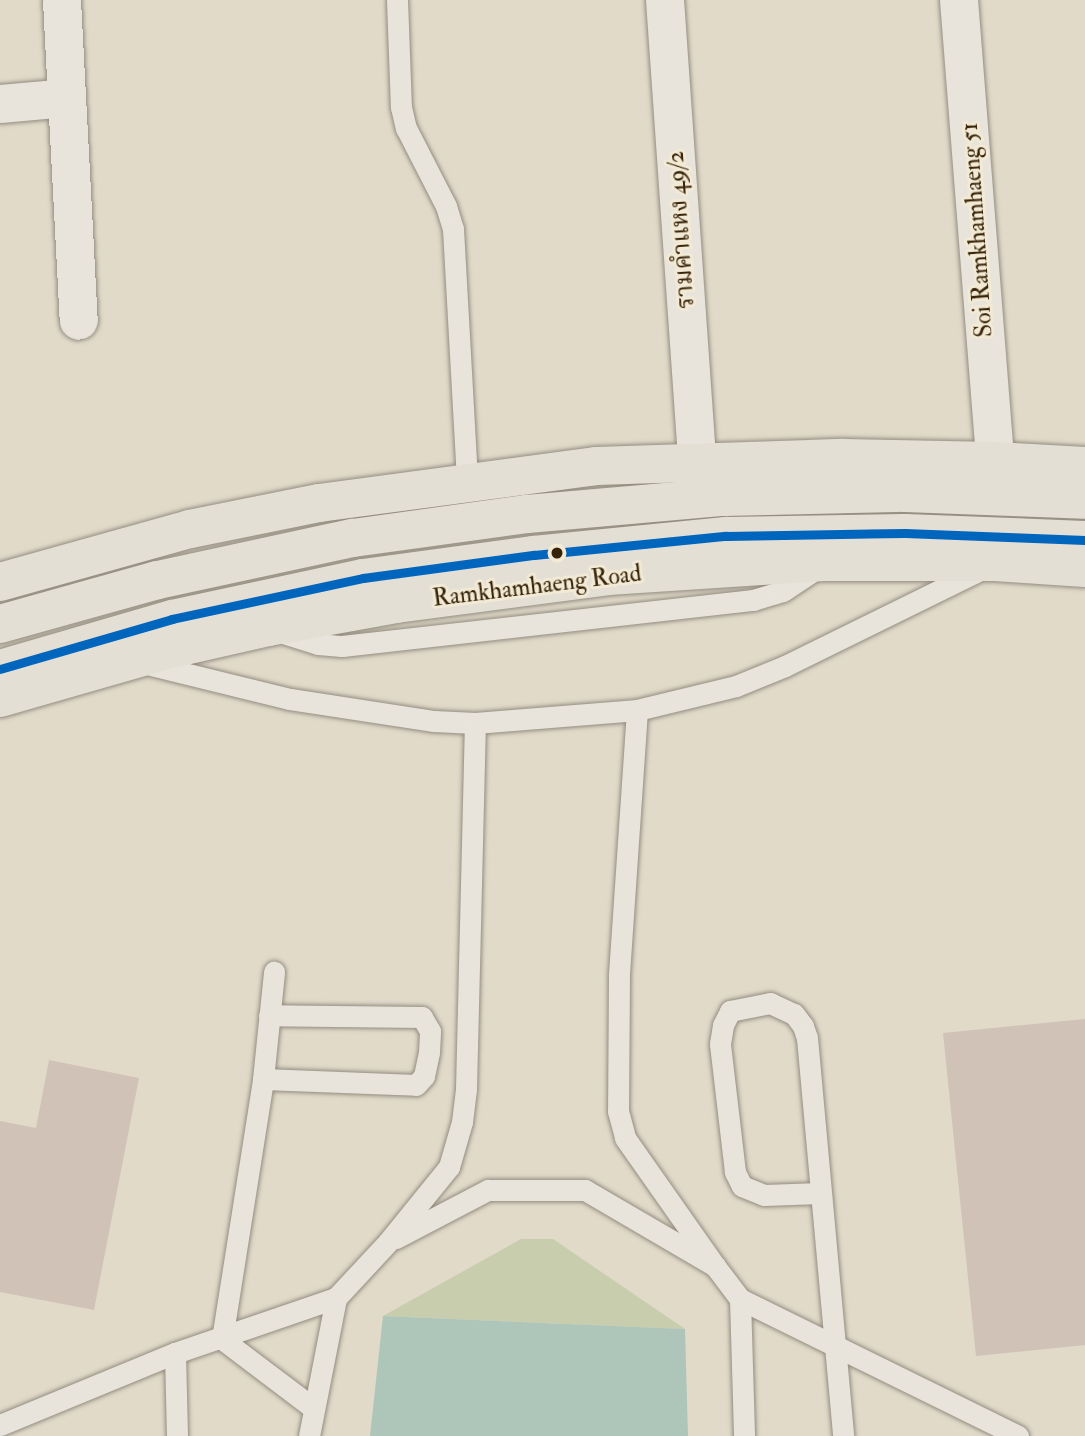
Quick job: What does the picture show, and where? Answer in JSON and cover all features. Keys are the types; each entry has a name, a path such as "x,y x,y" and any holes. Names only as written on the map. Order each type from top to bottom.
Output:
{"main road":[{"path":"0,582 190,530 320,503 467,481 596,466 697,460 843,458 1085,466"},
{"path":"0,624 158,580 353,538 527,514 736,497 906,493 1085,500"},
{"name":"Ramkhamhaeng Road","path":"0,669 184,616 363,578 534,555 726,536 905,533 1085,540"},
{"name":"Ramkhamhaeng Road","path":"0,698 130,660 268,627 396,604 608,576 827,562 995,562 1085,568"}],"street":[{"name":"รามคำแหง 49/2","path":"665,0 697,460"},
{"name":"Soi Ramkhamhaeng 51","path":"959,0 995,461"},
{"path":"62,1 79,321"},
{"path":"0,104 67,98"}],"lane":[{"path":"397,0 401,107 406,128 446,206 453,229 467,481"},
{"path":"130,660 340,709 475,723 636,710 736,686 785,666 995,562"},
{"path":"636,710 620,976 618,1111 625,1138 740,1299 1018,1436"},
{"path":"0,1425 175,1353 336,1298 388,1242 449,1167 462,1122 475,723"},
{"path":"222,1339 263,1079 274,972"},
{"path":"820,1193 764,1195 743,1186 735,1172 720,1044 723,1025 730,1011 770,1003 794,1014 803,1026 820,1193 844,1436"},
{"path":"263,1079 416,1085 424,1076 429,1052 430,1031 422,1017 269,1015"},
{"path":"388,1242 488,1190 586,1190 715,1266"},
{"path":"309,1436 312,1406 336,1298"},
{"path":"740,1299 744,1436"},
{"path":"222,1339 312,1406"},
{"path":"175,1353 177,1436"}],"shaded area":[{"path":"521,1239 553,1239 685,1329 383,1316"},
{"path":"383,1316 685,1329 688,1436 370,1436"}],"building":[{"path":"1085,1019 1085,1345 976,1356 943,1033"},
{"path":"49,1060 139,1078 94,1310 0,1292 0,1121 36,1128"}],"transit line":[{"path":"0,669 172,619 363,578 534,555 726,536 905,533 1085,540"}]}
